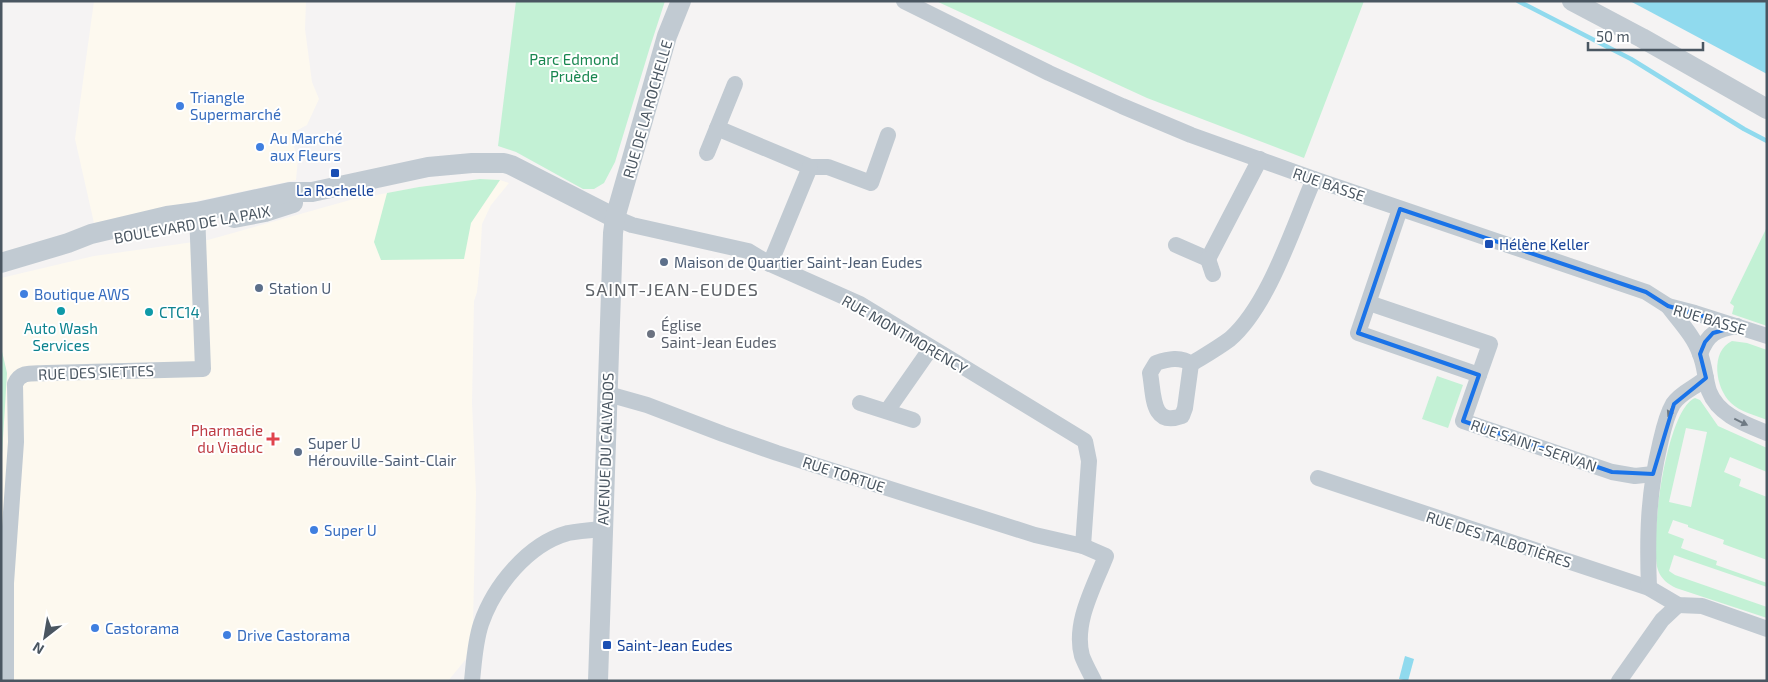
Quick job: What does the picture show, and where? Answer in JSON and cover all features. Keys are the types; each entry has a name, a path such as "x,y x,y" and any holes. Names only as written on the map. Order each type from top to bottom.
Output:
{"street":[{"name":"RUE DE LA ROCHELLE","path":"615,218 665,45 681,1"},
{"name":"RUE BASSE","path":"904,1 1049,73 1191,135 1400,209 1646,292 1668,306 1767,336"},
{"path":"1572,1 1642,38 1767,110"},
{"path":"707,153 735,84"},
{"path":"717,128 810,167 828,168 871,183 888,135"},
{"path":"1176,246 1210,267 1260,159"},
{"name":"BOULEVARD DE LA PAIX","path":"1,263 68,243 79,244 198,218 265,212 292,204 312,192 428,167 472,163 509,164"},
{"name":"RUE MONTMORENCY","path":"509,164 632,225 748,251 770,264 860,304 1085,441 1090,461 1083,546"},
{"path":"770,264 810,167"},
{"path":"1191,364 1230,338 1251,315 1268,289 1314,179"},
{"path":"1400,209 1358,333 1479,375"},
{"name":"RUE DES SIETTES","path":"6,681 6,583 16,442 15,384 18,377 26,373 203,369 198,218"},
{"name":"AVENUE DU CALVADOS","path":"601,680 602,529 612,248 615,218"},
{"name":"RUE SAINT-SERVAN","path":"1368,303 1490,344 1463,421 1612,472 1634,476 1653,474"},
{"path":"1668,306 1685,328 1700,354 1710,393 1717,405 1731,417 1767,433"},
{"path":"1700,354 1705,342 1713,333 1738,326"},
{"path":"887,411 931,348"},
{"path":"1649,588 1647,533 1653,474 1666,421 1674,404 1684,392 1698,386 1706,378"},
{"name":"RUE TORTUE","path":"608,394 647,405 786,456 1036,535 1083,546 1106,556 1083,615 1080,635 1082,656 1094,681"},
{"path":"860,403 913,420"},
{"name":"RUE DES TALBOTIÈRES","path":"1318,478 1649,588 1678,605"},
{"path":"472,681 480,625 501,585 516,567 552,540 568,533 602,529"},
{"path":"1619,681 1662,620 1678,605 1702,606 1767,629"},
{"path":"461,681 475,654"}],"highlighted area":[{"path":"1400,209 1646,292 1668,306 1738,326 1713,333 1705,342 1700,354 1706,378 1674,404 1653,474 1612,472 1463,421 1479,375 1358,333"}],"shaded area":[{"path":"94,1 306,1 305,29 312,82 319,99 307,125 296,131 293,144 298,159 296,180 94,223 75,139"},
{"path":"480,179 500,180 509,183 491,205 482,224 477,292 474,301 472,403 476,493 473,623 466,659 448,681 1,681 1,471 7,373 1,347 1,278 94,256 208,240 350,200 419,187"}],"green space":[{"name":"Parc Edmond Pruède","path":"516,1 665,1 615,162 604,183 594,189 583,189 516,152 498,146"},
{"path":"936,1 1364,1 1304,158 1147,98"},
{"path":"480,179 500,180 471,223 464,259 381,260 374,242 387,193"},
{"path":"1767,227 1767,326 1732,314 1734,306 1730,303"},
{"path":"1732,341 1747,343 1767,350 1767,420 1735,406 1721,388 1717,370 1718,361 1720,353"},
{"path":"1,347 7,373 1,471"},
{"path":"1437,376 1463,385 1448,428 1422,419"},
{"path":"1695,398 1700,400 1718,426 1767,448 1767,472 1730,457 1724,472 1741,479 1739,486 1767,497 1767,560 1723,544 1724,540 1673,520 1668,533 1684,539 1681,548 1717,561 1716,565 1767,583 1767,587 1674,555 1669,571 1675,575 1767,607 1767,618 1676,588 1665,581 1658,570 1656,533 1662,478 1668,450 1685,407","holes":["1686,428 1707,432 1691,507 1669,502"]}],"water":[{"path":"1630,1 1767,1 1767,74"},
{"path":"1405,656 1414,659 1408,681 1399,679"}],"waterway":[{"path":"1518,1 1631,59 1744,129 1767,141"}],"place":[{"name":"Triangle Supermarché","path":"180,106"},
{"name":"Au Marché aux Fleurs","path":"260,147"},
{"name":"La Rochelle","path":"335,173"},
{"name":"Hélène Keller","path":"1489,244"},
{"name":"Maison de Quartier Saint-Jean Eudes","path":"664,262"},
{"name":"Station U","path":"259,288"},
{"name":"Boutique AWS","path":"24,294"},
{"name":"Auto Wash Services","path":"61,311"},
{"name":"CTC14","path":"149,312"},
{"name":"Église Saint-Jean Eudes","path":"651,334"},
{"name":"Pharmacie du Viaduc","path":"273,439"},
{"name":"Super U Hérouville-Saint-Clair","path":"298,452"},
{"name":"Super U","path":"314,530"},
{"name":"Castorama","path":"95,628"},
{"name":"Drive Castorama","path":"227,635"},
{"name":"Saint-Jean Eudes","path":"607,645"}],"district":[{"name":"SAINT-JEAN-EUDES","path":"672,289"}]}
